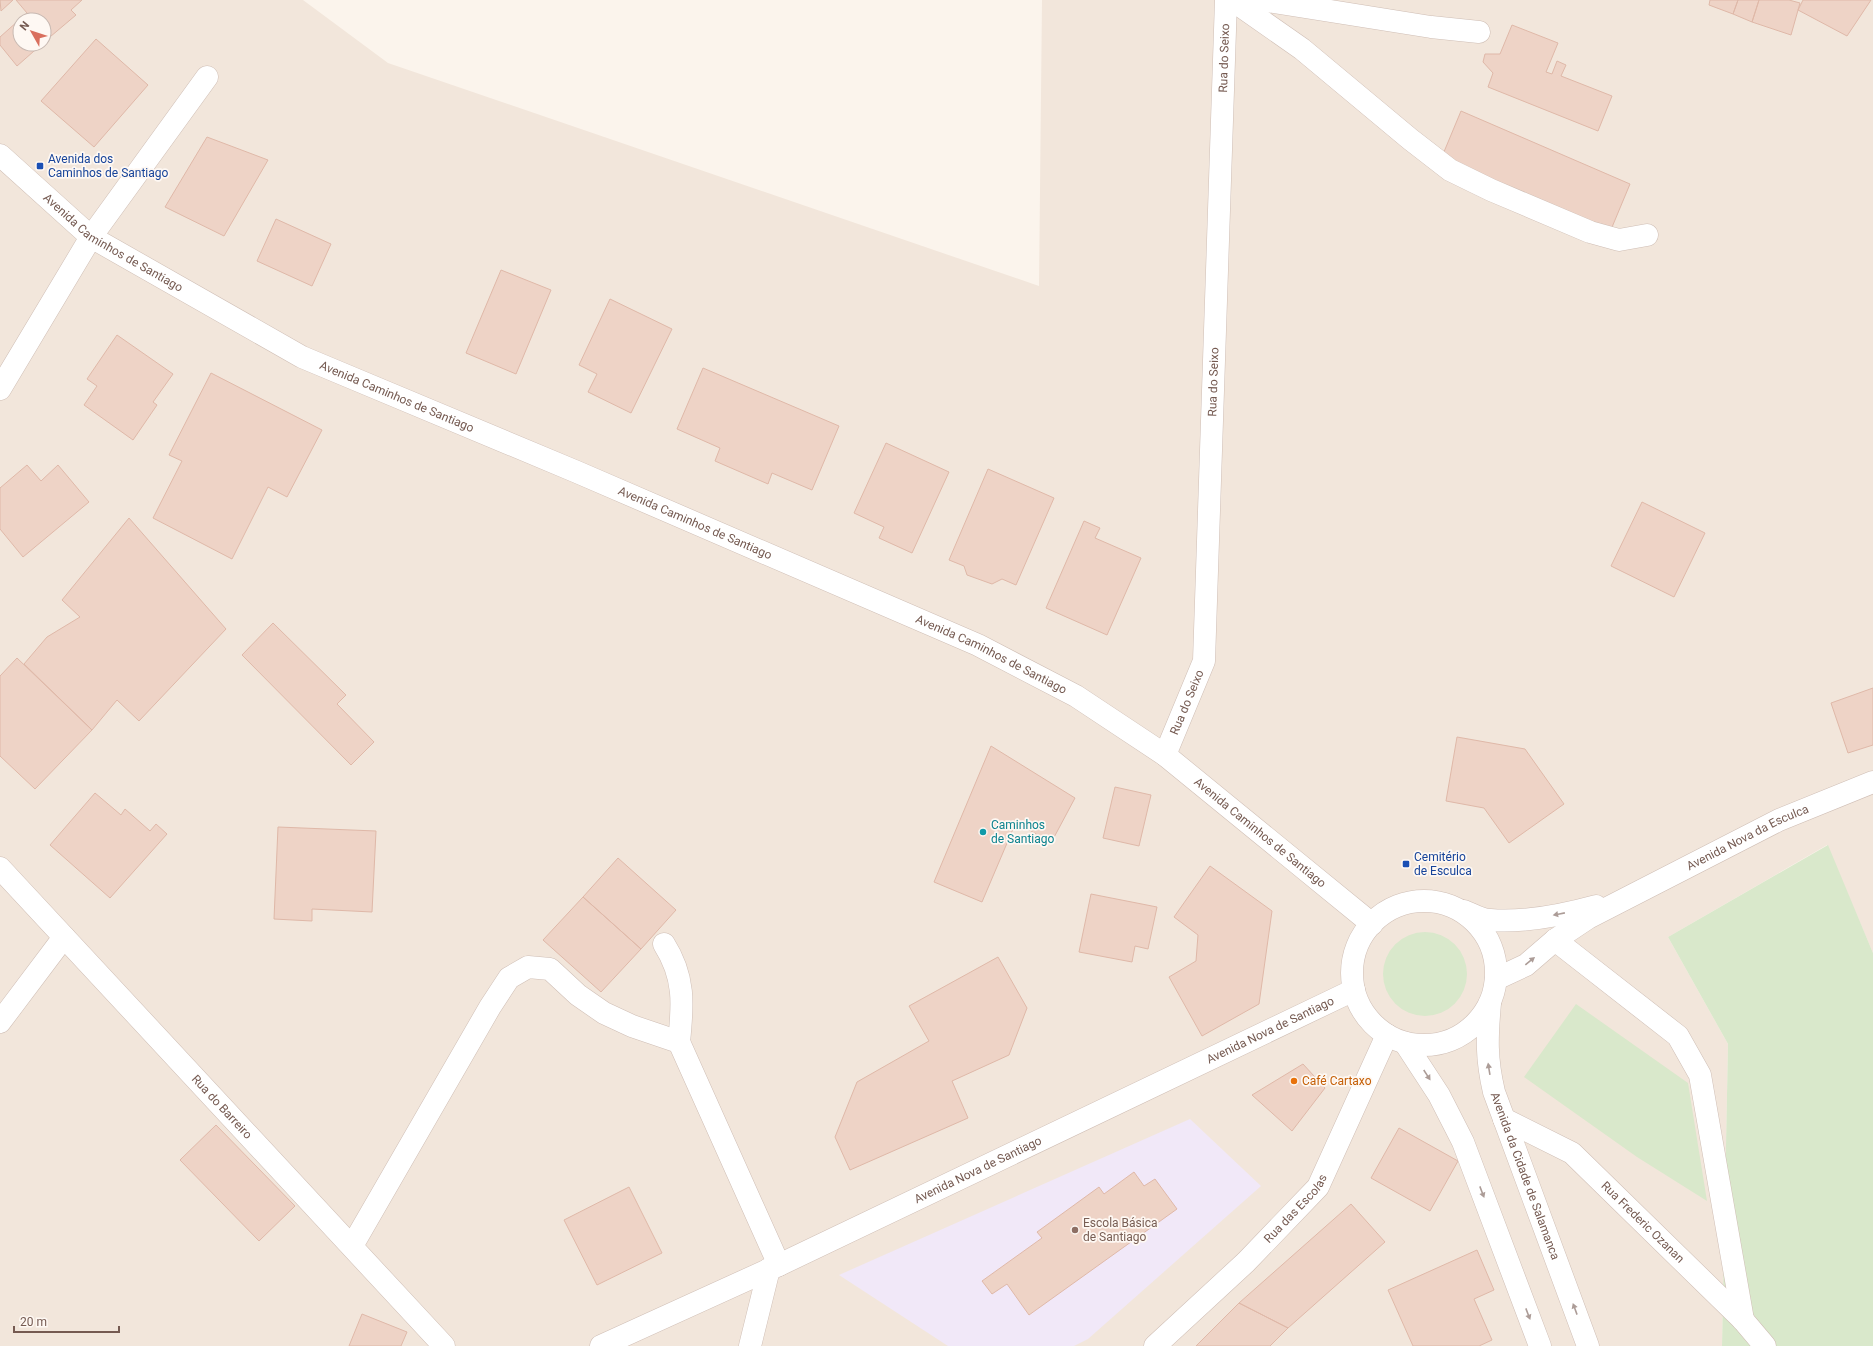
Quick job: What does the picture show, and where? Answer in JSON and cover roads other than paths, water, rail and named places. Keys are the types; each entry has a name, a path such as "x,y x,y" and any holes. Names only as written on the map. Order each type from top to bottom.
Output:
{"street":[{"name":"Rua do Seixo","path":"1165,755 1204,661 1226,0"},
{"path":"1232,0 1302,49 1410,139 1450,170 1491,190 1590,232 1619,240 1647,235"},
{"path":"1261,0 1431,27 1479,32"},
{"path":"0,389 92,237 207,77"},
{"name":"Avenida Caminhos de Santiago","path":"0,155 92,237 302,357 577,472 978,645 1076,696 1165,755 1372,924"},
{"name":"Avenida Nova da Esculca","path":"1496,980 1526,965 1555,940 1588,918 1779,820 1873,782"},
{"name":"Rua do Barreiro","path":"0,868 444,1346"},
{"name":"Avenida Nova da Esculca","path":"1455,908 1488,920 1520,919 1579,911 1625,899"},
{"path":"1396,1039 1425,1045 1446,1042 1464,1033 1480,1018 1491,1000 1496,980 1494,958 1486,937 1473,920 1455,908 1434,902 1411,902 1390,910 1372,924 1361,938 1354,955 1352,972 1354,990 1361,1008 1372,1023 1396,1039 1439,1094 1463,1142 1540,1346"},
{"path":"0,1022 64,937"},
{"path":"1555,940 1678,1036 1700,1075 1743,1320"},
{"path":"664,944 674,960 679,981 683,1008 679,1042 774,1267 750,1346"},
{"path":"352,1246 490,1007 509,978 528,967 550,969 578,995 604,1013 632,1026 679,1042"},
{"name":"Avenida Nova de Santiago","path":"601,1346 774,1267 1354,990"},
{"name":"Avenida da Cidade de Salamanca","path":"1491,1000 1487,1038 1488,1065 1494,1092 1588,1346"},
{"name":"Rua das Escolas","path":"1155,1346 1246,1262 1318,1187 1396,1039"},
{"name":"Rua Frederic Ozanan","path":"1504,1119 1572,1153 1743,1320 1766,1346"}],"place":[{"name":"Avenida dos Caminhos de Santiago","path":"40,166"},
{"name":"Caminhos de Santiago","path":"983,832"},
{"name":"Cemitério de Esculca","path":"1406,864"},
{"name":"Café Cartaxo","path":"1294,1081"},
{"name":"Escola Básica de Santiago","path":"1075,1230"}]}
